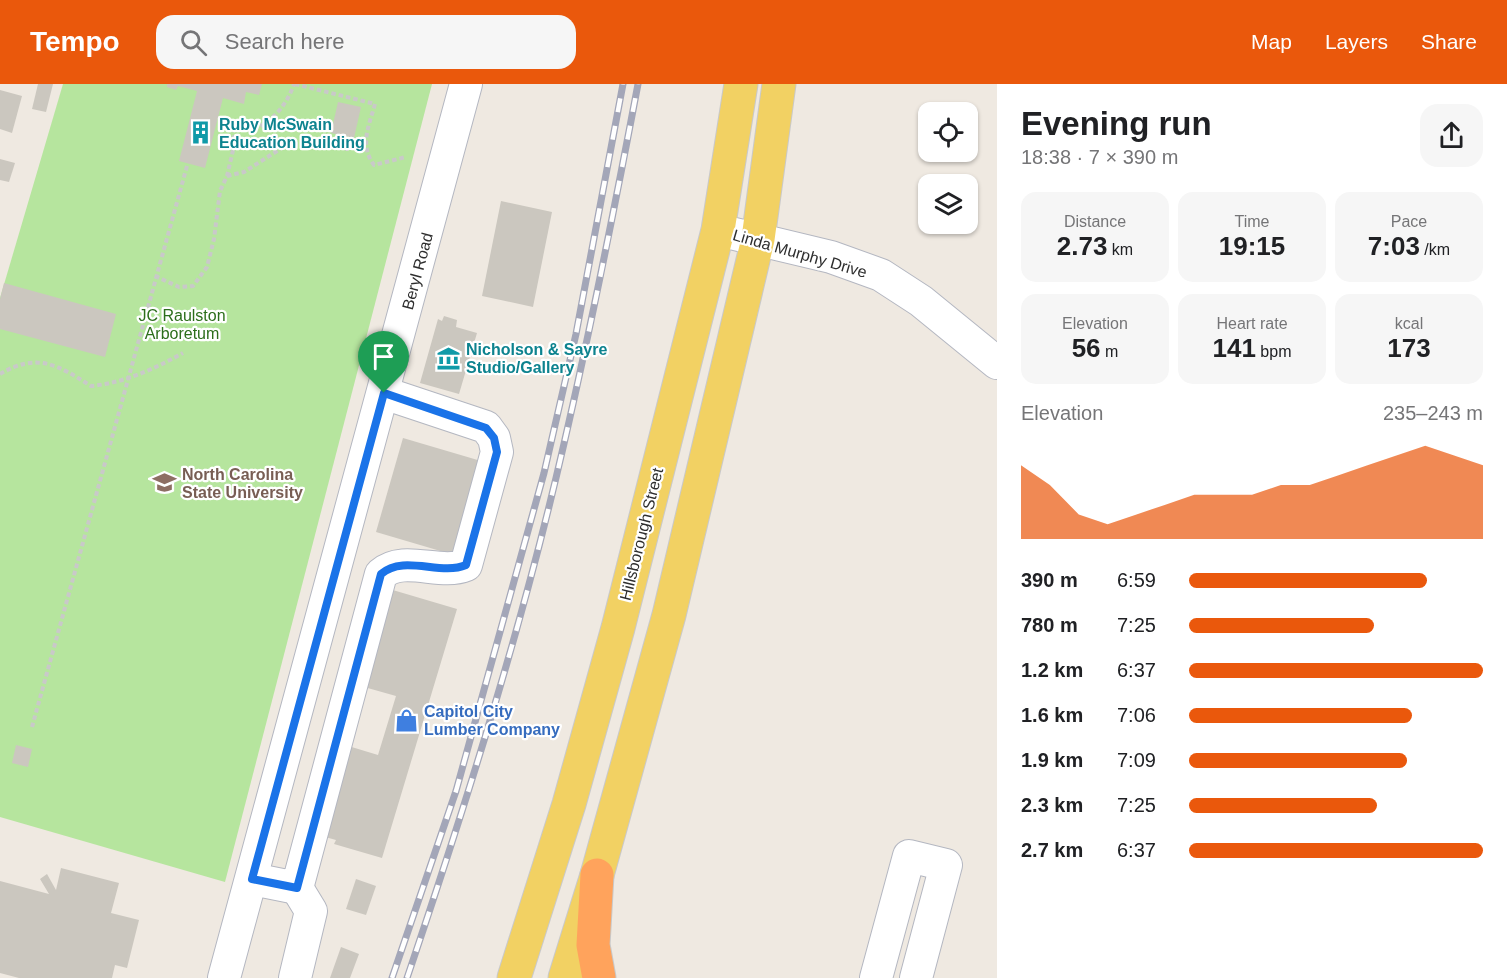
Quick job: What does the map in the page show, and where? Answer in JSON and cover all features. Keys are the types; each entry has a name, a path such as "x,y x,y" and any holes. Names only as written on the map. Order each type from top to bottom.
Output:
{"highway":[{"path":"597,875 592,945 599,978"}],"main road":[{"name":"Hillsborough Street","path":"514,978 569,804 615,639 718,230 741,84"},
{"path":"565,978 597,875 669,615 758,239 779,84"}],"street":[{"name":"Beryl Road","path":"224,978 466,84"},
{"name":"Linda Murphy Drive","path":"718,230 831,257 881,275 921,301 997,363"},
{"path":"295,978 311,911 297,888 381,574 388,568 402,565 458,569 466,565 497,452 494,438 486,428 384,393"},
{"path":"876,978 909,856 946,865 916,978"},
{"path":"252,879 297,888"}],"path":[{"path":"155,276 179,287 193,285 207,267 214,239 220,191 227,176 234,146 234,129 253,129 271,118 288,101 294,84 375,104 365,139 367,155 374,165 406,158"},
{"path":"227,176 244,172 288,144 332,145 347,149 365,139"},
{"path":"32,727 187,166"},
{"path":"0,374 22,364 34,363 63,368 91,387 114,384 183,354"}],"green space":[{"name":"JC Raulston Arboretum","path":"63,84 432,84 225,882 0,817 0,298"}],"building":[{"path":"38,84 53,84 46,112 32,109"},
{"name":"Ruby McSwain Education Building","path":"167,84 262,84 259,95 246,92 244,104 223,98 205,168 179,161 197,91 178,86 176,90 167,87"},
{"path":"0,90 22,96 12,133 0,129"},
{"path":"338,102 361,107 354,138 331,133"},
{"path":"0,159 15,163 9,182 0,180"},
{"path":"501,201 552,212 533,307 482,296"},
{"path":"4,283 116,314 105,357 0,329 0,299"},
{"name":"Nicholson & Sayre Studio/Gallery","path":"444,316 457,320 456,327 477,333 459,394 420,383 438,319 442,321"},
{"path":"403,438 481,461 454,555 376,532"},
{"name":"Capitol City Lumber Company","path":"386,588 457,609 382,858 334,844 336,840 318,835 345,745 378,755 396,696 357,685"},
{"path":"16,745 32,749 28,767 12,763"},
{"path":"61,868 119,883 111,913 139,920 127,968 115,965 112,978 19,978 0,973 0,881 49,894 40,879 47,874 56,890"},
{"path":"356,879 376,886 366,915 346,909"},
{"path":"341,947 359,954 350,978 330,978"}],"railway":[{"path":"392,978 456,791 544,473 576,334 623,84"},
{"path":"407,978 492,715 530,582 593,312 638,84"}],"place":[{"name":"Ruby McSwain Education Building","path":"201,133"},
{"name":"Nicholson & Sayre Studio/Gallery","path":"448,358"},
{"name":"North Carolina State University","path":"164,483"},
{"name":"Capitol City Lumber Company","path":"406,720"}],"route":[{"path":"384,393 486,428 494,438 497,452 466,565 458,569 402,565 388,568 381,574 297,888 252,879 328,602 384,393"}]}
